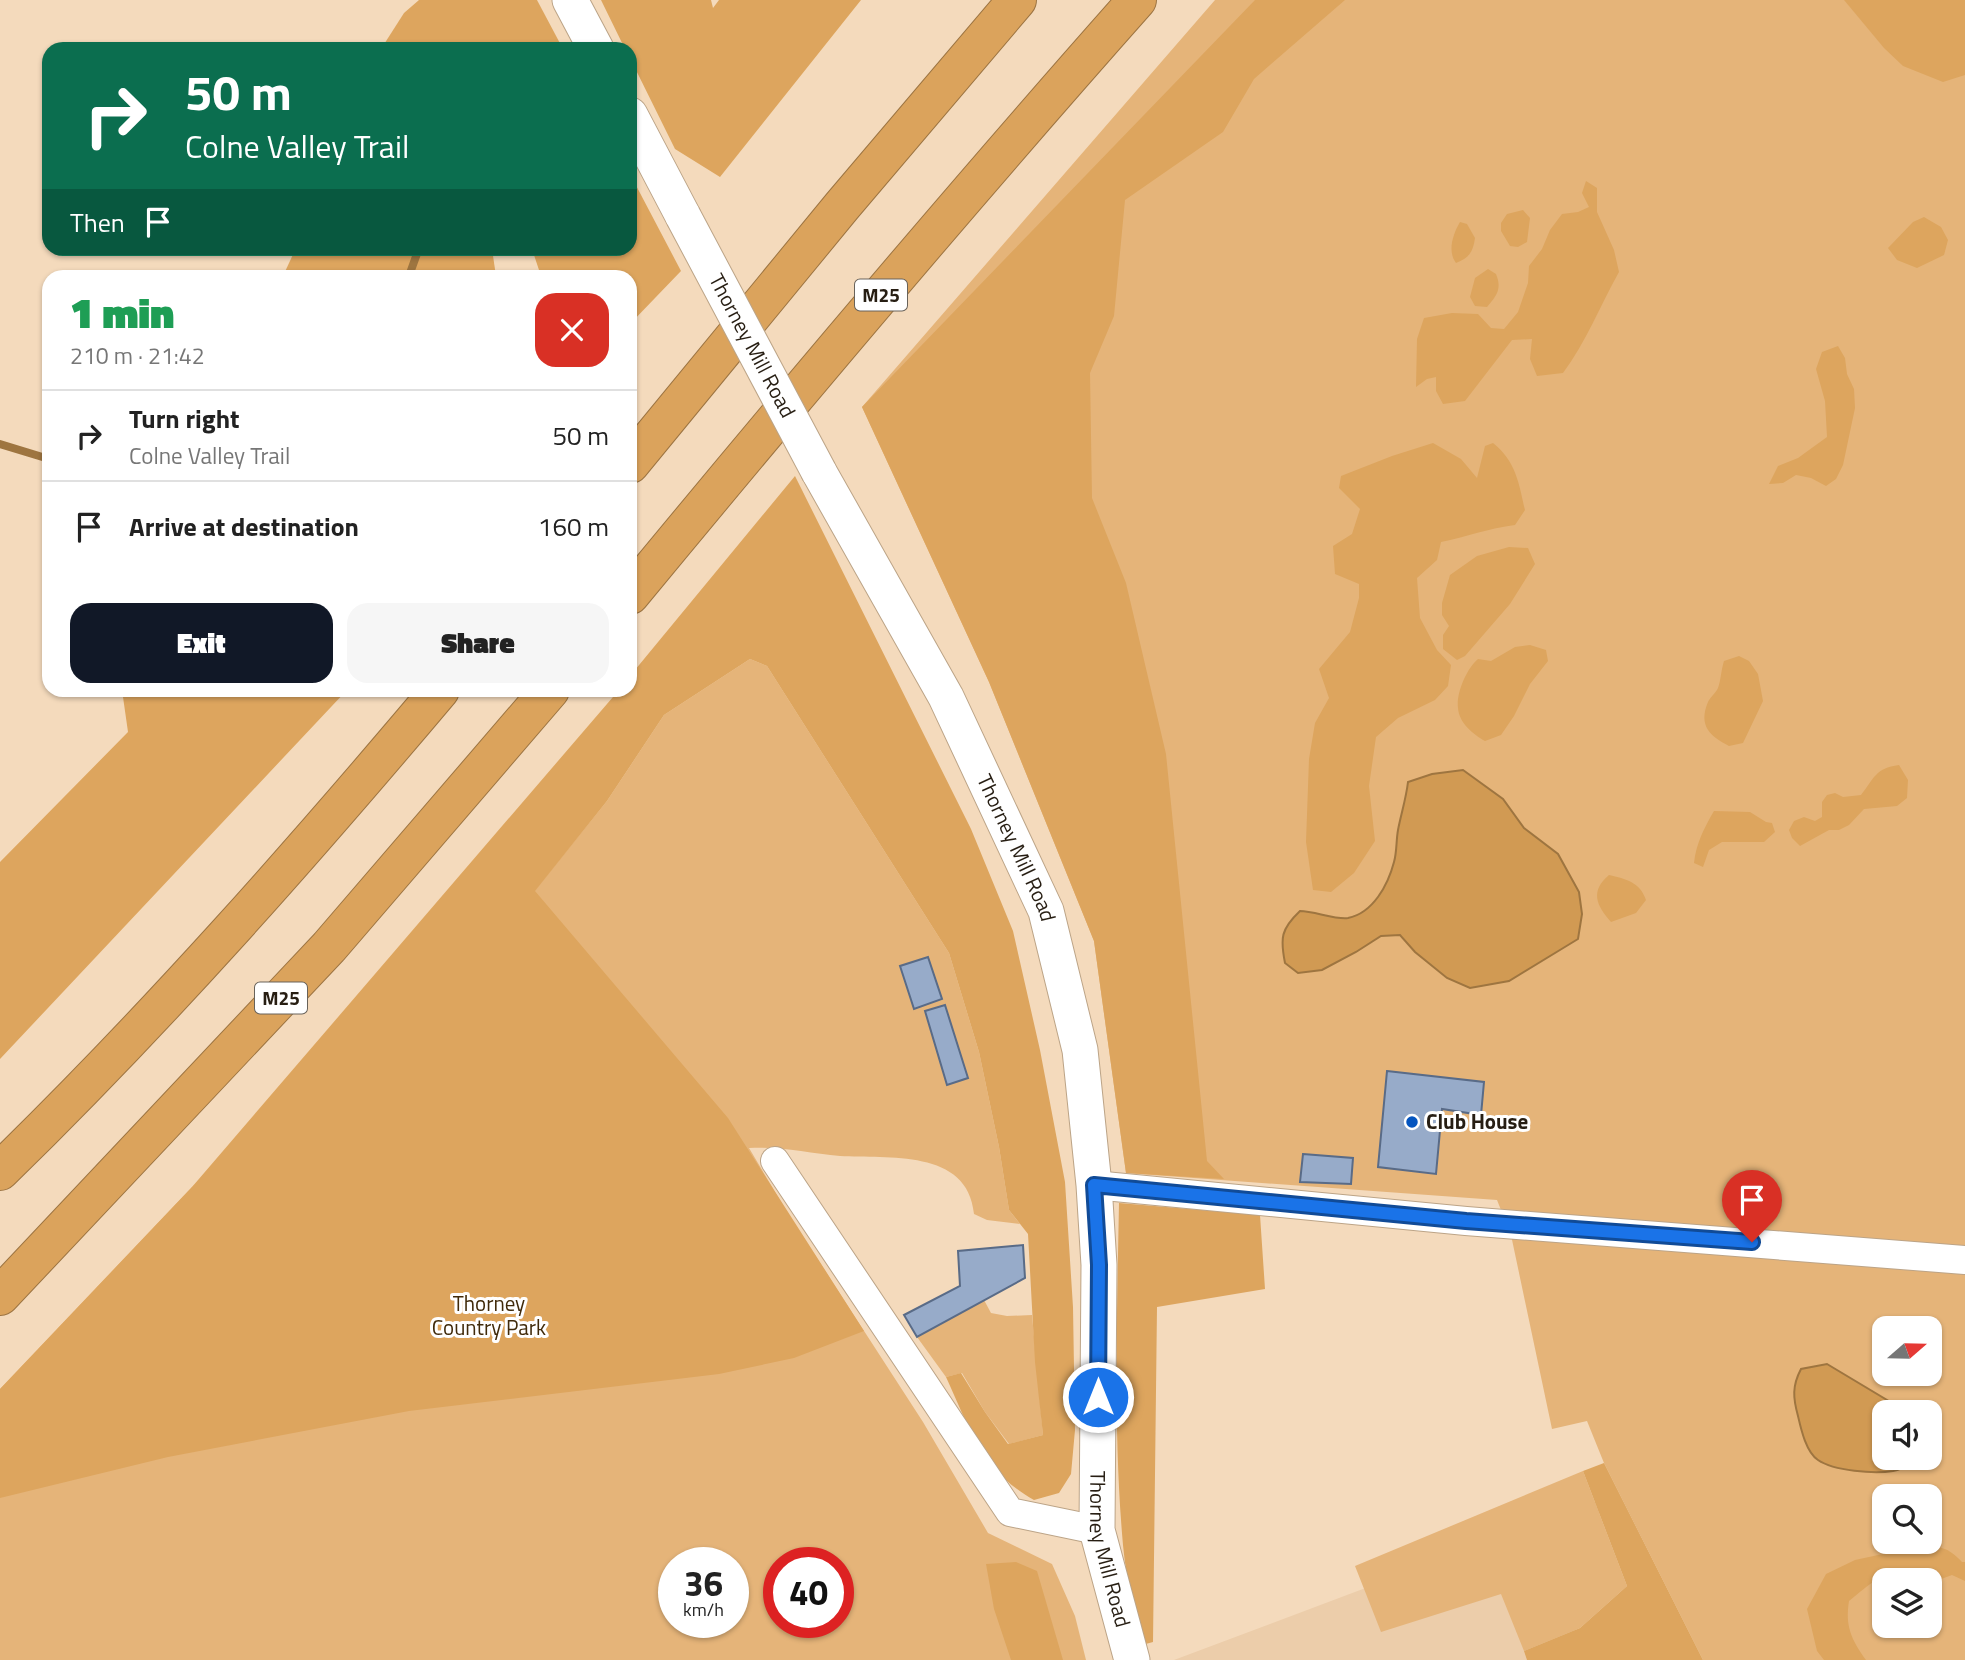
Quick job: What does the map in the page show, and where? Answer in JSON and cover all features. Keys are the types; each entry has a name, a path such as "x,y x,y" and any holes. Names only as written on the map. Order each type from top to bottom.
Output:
{"highway":[{"path":"637,455 850,195 1017,0"},
{"name":"M25","path":"637,586 761,435 1004,149 1137,0"},
{"path":"0,1171 128,1042 213,951 434,697"},
{"name":"M25","path":"0,1296 329,947 544,697"}],"street":[{"path":"570,0 592,42"},
{"name":"Thorney Mill Road","path":"637,128 819,472 946,697 1046,911 1080,1051 1100,1185 1097,1530 1132,1660"},
{"path":"775,1161 1010,1511 1097,1530"},
{"path":"1100,1185 1466,1221 1965,1260"}],"shaded area":[{"path":"1463,770 1503,799 1524,828 1558,854 1579,892 1582,914 1578,939 1509,981 1470,988 1447,978 1415,952 1400,935 1381,936 1322,970 1298,973 1285,963 1284,934 1289,923 1300,911 1348,918 1365,910 1378,897 1394,862 1408,782 1432,774"},
{"path":"1827,1364 1887,1400 1872,1400 1872,1470 1897,1470 1854,1471 1825,1464 1814,1456 1807,1446 1795,1403 1794,1392 1801,1369"},
{"path":"1602,1499 1570,1660 1174,1660"}],"green space":[{"path":"419,0 537,0 559,42 385,42 404,13"},
{"path":"601,0 711,0 713,8 719,0 861,0 720,177 675,149 637,72 637,42 622,42"},
{"path":"1215,0 1965,0 1965,1660 1703,1660 1604,1463 1587,1421 1552,1429 1511,1235 1497,1200 1126,1173 1094,941 989,682 862,407"},
{"path":"1255,0 1345,0 1254,79 1223,132 1125,200 1114,316 1090,373 1092,498 1126,583 1166,754 1207,1161 1224,1179 1126,1173 1094,941 989,682 862,407"},
{"path":"1844,0 1965,0 1965,75 1943,82 1903,66 1884,48"},
{"path":"1586,181 1597,188 1597,212 1614,250 1619,272 1586,336 1563,373 1537,376 1530,359 1532,339 1512,340 1465,401 1443,404 1436,391 1436,377 1427,379 1416,387 1417,339 1424,318 1452,313 1478,314 1491,328 1504,329 1518,312 1528,283 1529,266 1542,249 1550,230 1562,214 1589,207 1582,193"},
{"path":"637,187 681,271 637,317 637,270 539,270 534,256 637,256"},
{"path":"1523,210 1530,218 1527,242 1518,247 1510,246 1501,231 1501,223 1507,214"},
{"path":"1924,217 1941,227 1948,240 1944,255 1917,268 1897,260 1888,248 1913,222"},
{"path":"1460,222 1467,224 1475,238 1470,254 1456,263 1451,248"},
{"path":"292,256 493,256 495,270 286,270"},
{"path":"1488,269 1496,274 1498,292 1487,307 1475,306 1470,297 1475,278"},
{"path":"1838,346 1845,358 1847,374 1854,389 1855,408 1843,465 1836,479 1826,486 1811,478 1796,475 1783,483 1769,484 1778,466 1798,458 1827,437 1825,401 1816,369 1822,352"},
{"path":"1433,443 1461,459 1477,478 1485,446 1493,443 1512,465 1525,510 1515,525 1441,542 1437,560 1417,578 1420,618 1437,650 1451,665 1448,686 1435,700 1398,718 1376,737 1369,786 1375,841 1354,873 1331,892 1313,890 1306,842 1309,759 1315,723 1329,698 1319,669 1350,632 1359,598 1359,584 1335,574 1333,546 1352,534 1360,509 1339,488 1341,476"},
{"path":"795,476 971,829 1013,931 1040,1050 1065,1182 1073,1307 1075,1430 1071,1474 1059,1493 1034,1500 1002,1476 979,1447 946,1377 961,1373 1008,1444 1043,1435 1035,1362 1028,1234 1009,1210 979,1052 949,953 767,666 750,659 664,715 607,801 535,891 728,1118 864,1331 794,1358 719,1374 409,1411 168,1457 0,1498 0,1389 192,1187 613,697 637,697 637,668"},
{"path":"1509,547 1528,548 1535,564 1510,604 1465,656 1457,660 1443,649 1443,635 1449,626 1442,615 1442,603 1450,575 1477,556"},
{"path":"1530,645 1546,650 1548,661 1530,684 1501,735 1485,741 1467,728 1459,713 1458,702 1463,681 1478,659 1491,661 1515,647"},
{"path":"1739,656 1749,661 1758,674 1763,701 1743,743 1729,746 1711,734 1704,718 1708,702 1718,688 1724,661"},
{"name":"Thorney Country Park","path":"750,659 767,666 949,953 979,1052 1009,1210 1020,1224 987,1220 974,1214 968,1193 957,1178 941,1167 922,1161 749,1148 787,1212 923,1422 988,1533 1052,1564 1075,1616 1086,1660 0,1660 0,1389 192,1187 535,890 607,801 664,715"},
{"path":"123,697 340,697 0,1059 0,862 128,732"},
{"path":"1899,765 1908,780 1907,798 1897,806 1864,809 1849,825 1839,830 1829,830 1800,846 1792,838 1789,830 1794,821 1804,817 1815,821 1822,817 1822,802 1827,795 1861,795 1880,772"},
{"path":"1714,811 1750,812 1772,823 1775,832 1764,842 1722,842 1709,850 1703,867 1694,863 1695,856 1701,836"},
{"path":"1609,875 1636,885 1646,900 1636,913 1611,922 1597,898 1599,887"},
{"path":"1119,1203 1260,1215 1265,1289 1157,1307 1153,1642 1142,1645 1126,1570 1120,1503 1117,1374"},
{"path":"984,1300 991,1313 1007,1316 1032,1315 1043,1435 1009,1444 985,1412 962,1373 946,1377 917,1337"},
{"path":"1604,1463 1703,1660 1527,1660 1524,1651 1580,1628 1627,1586 1583,1471"},
{"path":"1583,1471 1627,1586 1580,1628 1524,1651 1501,1594 1381,1632 1355,1566"},
{"path":"1942,1548 1965,1562 1965,1581 1952,1575 1942,1579 1942,1568 1872,1568 1872,1583 1849,1601 1850,1632 1866,1660 1824,1660 1817,1651 1807,1609 1826,1574 1855,1560 1883,1554 1942,1554"},
{"path":"1016,1562 1037,1571 1063,1660 1011,1660 994,1609 986,1564"}],"building":[{"path":"928,957 942,999 914,1009 900,966"},
{"path":"945,1005 968,1078 947,1085 925,1011"},
{"name":"Club House","path":"1387,1071 1484,1082 1481,1115 1442,1109 1436,1174 1378,1167"},
{"path":"1303,1154 1353,1158 1351,1184 1300,1182"},
{"path":"1023,1245 1025,1278 917,1337 904,1315 960,1286 958,1251"}],"waterway":[{"path":"411,270 416,256"},
{"path":"0,444 42,457"}],"place":[{"name":"Club House","path":"1412,1122"}],"route":[{"path":"1098,1397 1099,1265 1094,1185 1466,1221 1752,1242"}]}
